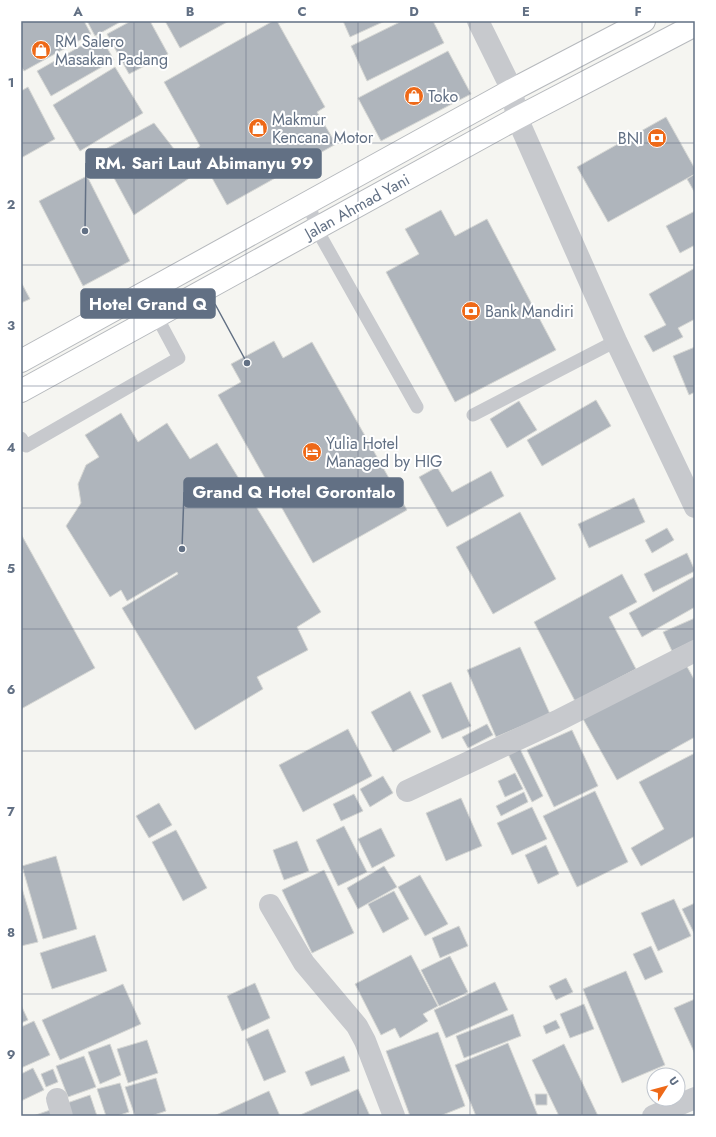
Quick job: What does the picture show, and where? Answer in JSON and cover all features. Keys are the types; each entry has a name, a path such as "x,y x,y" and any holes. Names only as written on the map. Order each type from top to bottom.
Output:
{"highway":[{"name":"Jalan Ahmad Yani","path":"21,361 512,90 644,21"},
{"name":"Jalan Ahmad Yani","path":"21,391 156,315 517,118 695,25"}],"street":[{"path":"478,21 512,90 517,118 616,341 695,506"},
{"path":"407,791 558,721 695,651"},
{"path":"270,905 304,963 357,1026 365,1041 394,1116"},
{"path":"653,1116 695,1098"}],"lane":[{"path":"309,202 316,228 417,407"},
{"path":"21,438 26,446 179,358 156,315"},
{"path":"473,415 616,341"}],"building":[{"name":"RM Salero Masakan Padang","path":"21,21 84,21 91,34 24,71 21,66"},
{"path":"87,21 122,21 95,36"},
{"path":"131,21 150,21 168,54 129,74 107,34"},
{"path":"165,21 229,21 180,48"},
{"name":"Makmur Kencana Motor","path":"273,21 277,21 325,107 317,112 336,144 227,205 196,149 200,146 164,82"},
{"path":"343,21 385,21 350,37"},
{"path":"402,21 433,21 444,43 367,81 351,46"},
{"path":"100,35 114,60 51,96 37,71"},
{"name":"Toko","path":"448,51 471,94 381,141 358,98"},
{"path":"115,67 143,113 80,151 53,105"},
{"path":"28,87 55,139 21,158 21,91"},
{"path":"666,117 695,169 695,174 608,222 577,167"},
{"path":"154,123 194,175 134,215 100,152"},
{"path":"695,174 695,193 687,179"},
{"path":"87,176 130,261 83,286 39,201"},
{"name":"Bank Mandiri","path":"441,210 455,236 487,219 556,350 455,402 386,272 419,254 405,229"},
{"path":"695,211 695,245 680,253 666,226"},
{"path":"695,268 695,319 678,328 683,337 653,352 644,336 666,325 649,294"},
{"path":"21,282 30,299 21,303"},
{"name":"Yulia Hotel Managed by HIG","path":"274,341 283,358 312,342 407,510 313,563 218,395 241,382 231,364"},
{"path":"695,347 695,392 689,395 673,356"},
{"path":"596,400 611,426 542,466 527,440"},
{"path":"519,401 537,430 507,448 490,419"},
{"path":"121,413 138,442 167,423 190,459 217,443 321,612 297,627 308,650 257,677 263,689 195,730 122,608 178,574 177,572 127,601 121,590 110,597 66,526 81,503 78,484 86,465 99,457 85,435"},
{"path":"437,467 452,492 491,471 504,496 447,527 419,477"},
{"path":"634,498 645,522 589,548 578,524"},
{"path":"520,512 556,579 493,614 456,547"},
{"path":"667,528 674,540 652,553 645,540"},
{"path":"21,534 95,668 21,709"},
{"path":"687,553 695,571 653,592 644,574"},
{"path":"622,574 637,602 609,617 636,669 575,701 534,622"},
{"path":"695,576 695,607 642,637 629,613"},
{"path":"695,618 695,640 672,651 663,632"},
{"path":"520,647 550,714 496,737 467,670"},
{"path":"685,663 695,681 695,737 617,780 583,719"},
{"path":"451,682 471,726 442,739 422,695"},
{"path":"410,691 431,732 393,752 371,712"},
{"path":"487,724 493,735 468,748 462,737"},
{"path":"348,729 372,776 303,812 279,765"},
{"path":"572,730 598,786 554,807 527,750"},
{"path":"519,747 543,796 532,802 507,752"},
{"path":"695,753 695,836 641,866 631,848 664,829 639,782"},
{"path":"515,773 523,789 505,797 498,781"},
{"path":"383,776 393,793 370,807 360,789"},
{"path":"595,791 628,862 577,887 543,816"},
{"path":"524,792 528,802 501,816 496,806"},
{"path":"354,794 363,811 341,821 333,804"},
{"path":"461,798 482,846 446,861 426,813"},
{"path":"159,803 172,825 149,838 136,816"},
{"path":"532,807 547,839 512,855 497,823"},
{"path":"344,826 367,872 338,886 316,840"},
{"path":"381,828 395,856 372,868 358,839"},
{"path":"176,830 207,888 183,901 152,842"},
{"path":"297,841 309,871 284,880 273,850"},
{"path":"546,845 559,874 538,884 525,855"},
{"path":"56,856 77,929 43,939 22,866"},
{"path":"384,866 397,887 358,909 347,888"},
{"path":"324,870 354,933 312,953 282,890"},
{"path":"420,875 448,924 425,936 398,887"},
{"path":"21,885 38,942 21,946"},
{"path":"394,891 409,919 383,933 368,904"},
{"path":"674,899 691,936 658,951 641,913"},
{"path":"695,903 695,935 682,909"},
{"path":"459,926 468,946 440,958 432,938"},
{"path":"95,935 107,971 52,989 40,953"},
{"path":"651,946 663,972 645,980 633,954"},
{"path":"411,955 438,1006 423,1014 428,1021 400,1038 395,1028 381,1035 355,984"},
{"path":"450,956 468,992 439,1006 421,970"},
{"path":"626,971 665,1065 660,1067 646,1067 646,1073 622,1083 583,989"},
{"path":"566,978 573,992 556,1000 549,986"},
{"path":"495,982 508,1010 446,1038 434,1010"},
{"path":"255,983 270,1018 242,1031 227,996"},
{"path":"123,984 141,1024 60,1060 42,1020"},
{"path":"695,999 695,1054 674,1008"},
{"path":"584,1004 594,1029 570,1038 560,1014"},
{"path":"21,1005 28,1020 21,1023"},
{"path":"513,1014 521,1036 464,1058 456,1036"},
{"path":"556,1020 560,1028 546,1034 543,1026"},
{"path":"34,1021 50,1055 21,1068 21,1027"},
{"path":"268,1029 286,1072 264,1081 246,1039"},
{"path":"438,1032 465,1106 440,1116 410,1116 386,1051"},
{"path":"147,1040 158,1073 128,1083 117,1049"},
{"path":"508,1043 538,1116 476,1116 455,1065"},
{"path":"110,1044 121,1075 100,1084 88,1052"},
{"path":"564,1044 598,1116 559,1116 532,1060"},
{"path":"84,1056 96,1087 68,1097 56,1066"},
{"path":"344,1056 350,1071 311,1086 305,1072"},
{"path":"33,1068 44,1090 21,1101 21,1074"},
{"path":"53,1069 58,1082 46,1087 41,1074"},
{"path":"156,1078 166,1111 151,1116 135,1116 125,1087"},
{"path":"120,1083 129,1112 117,1116 106,1116 97,1089"},
{"path":"358,1089 370,1116 298,1116"},
{"path":"269,1091 280,1116 214,1116"},
{"path":"535,1094 547,1094 547,1105 536,1105"},
{"path":"90,1095 97,1116 71,1116 67,1103"},
{"path":"53,1109 56,1116 33,1116"}],"place":[{"name":"RM Salero Masakan Padang","path":"41,50"},
{"name":"Toko","path":"414,96"},
{"name":"Makmur Kencana Motor","path":"258,128"},
{"name":"BNI","path":"657,138"},
{"name":"RM. Sari Laut Abimanyu 99","path":"85,231"},
{"name":"Bank Mandiri","path":"471,311"},
{"name":"Hotel Grand Q","path":"247,363"},
{"name":"Yulia Hotel Managed by HIG","path":"312,452"},
{"name":"Grand Q Hotel Gorontalo","path":"182,549"}]}
